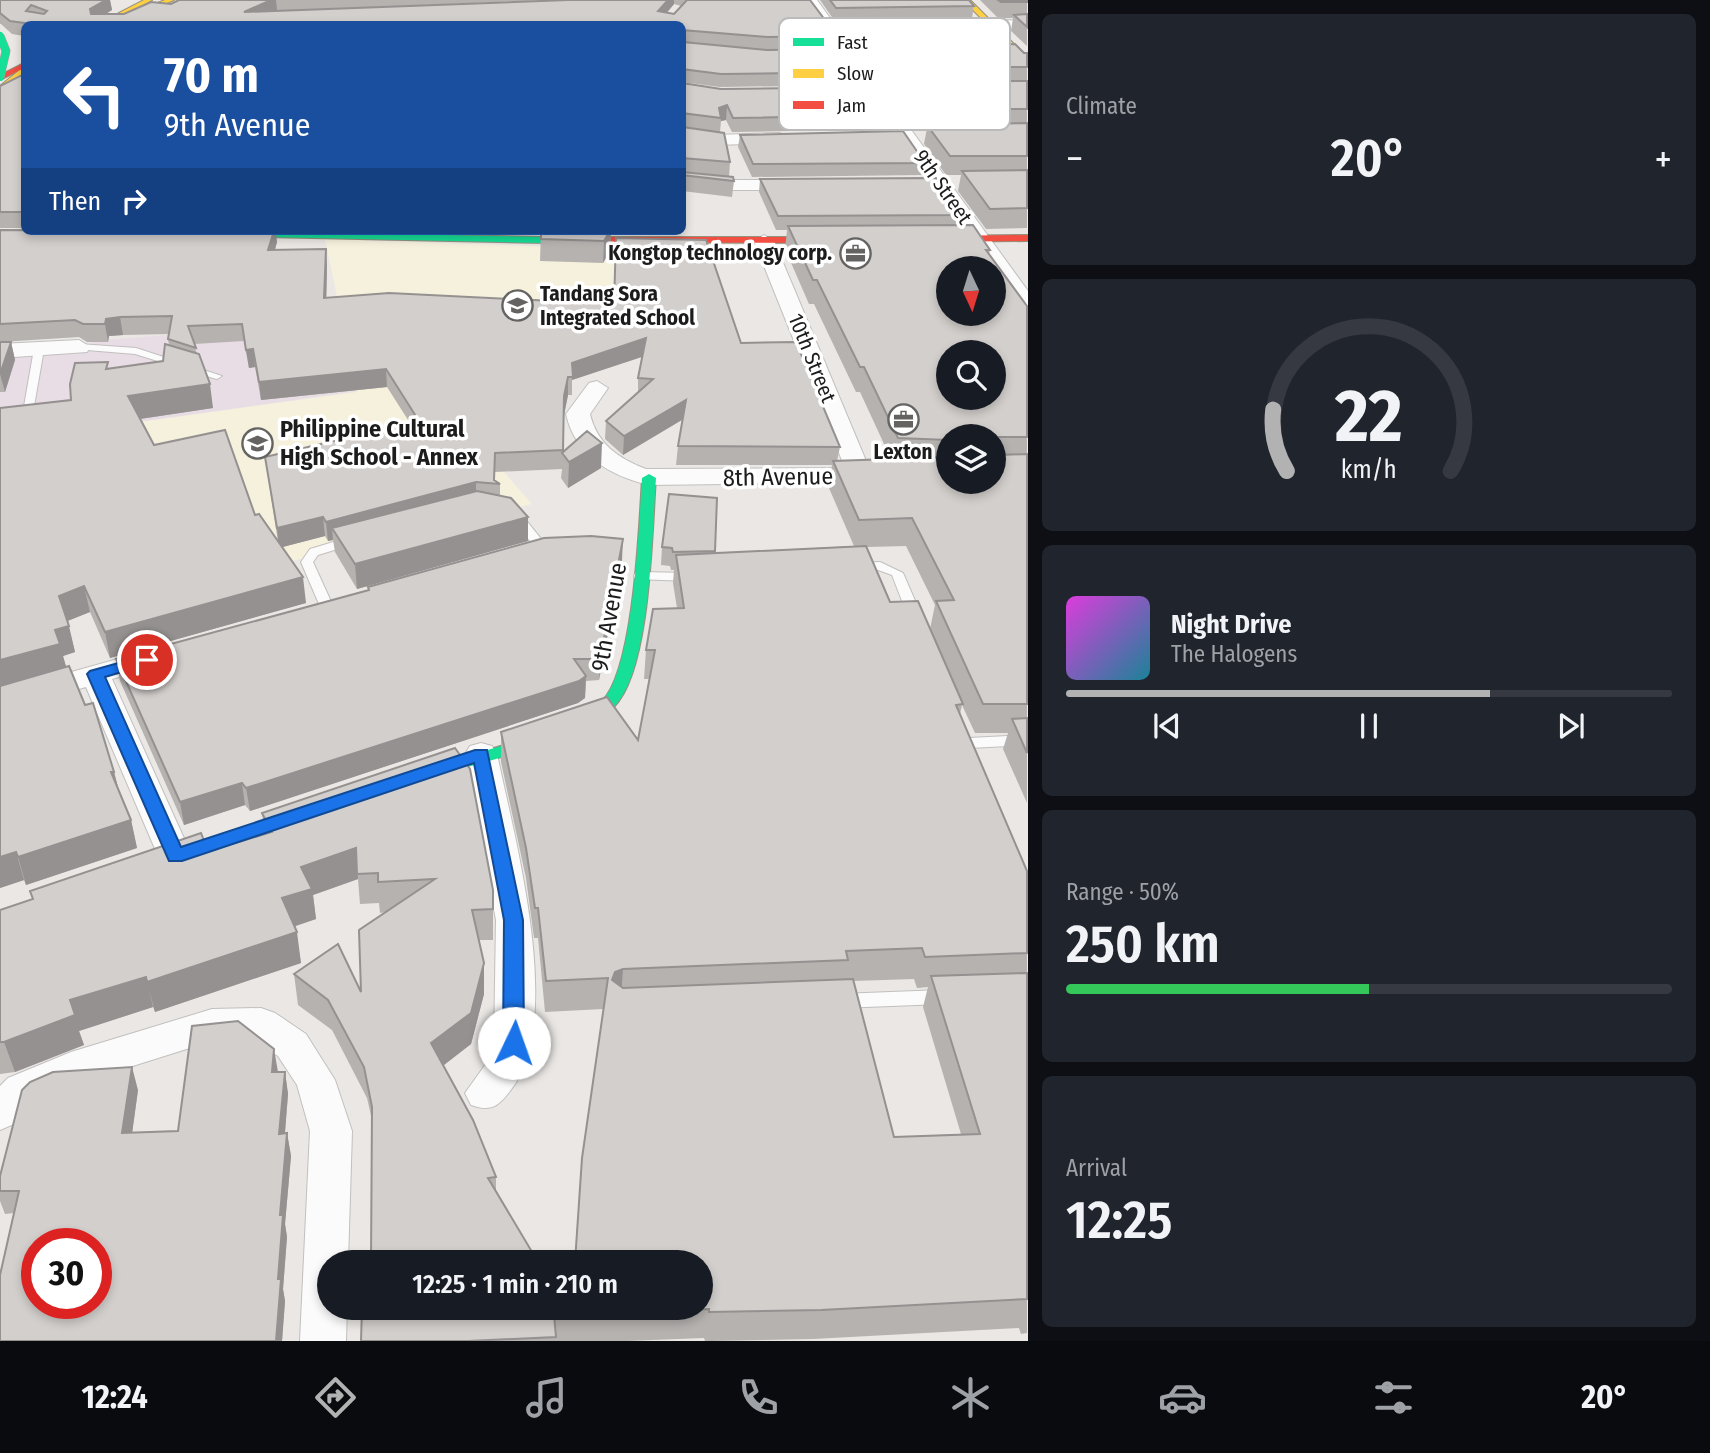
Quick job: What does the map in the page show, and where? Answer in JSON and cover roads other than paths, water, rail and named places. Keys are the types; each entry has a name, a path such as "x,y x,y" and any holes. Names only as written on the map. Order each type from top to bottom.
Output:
{"main road":[{"path":"108,21 149,0"},
{"path":"118,21 171,0"},
{"path":"137,21 177,0"},
{"path":"966,0 983,18"},
{"path":"0,36 6,51 1,80"},
{"path":"1010,43 1025,57"},
{"path":"1,80 21,67"},
{"path":"1,80 21,72"},
{"path":"1,80 21,80"},
{"path":"519,235 764,241 848,240"},
{"path":"917,239 1027,238"},
{"name":"9th Avenue","path":"392,784 564,726 609,704 624,675 633,559 649,478"},
{"path":"138,868 328,805"}],"street":[{"name":"9th Street","path":"810,0 829,18"},
{"name":"9th Street","path":"904,130 1027,306"},
{"path":"686,135 713,140 800,138"},
{"path":"881,135 933,135"},
{"path":"686,180 715,185 822,184"},
{"path":"915,184 966,183"},
{"name":"10th Street","path":"764,241 860,475"},
{"path":"0,351 79,347"},
{"path":"597,388 578,414 584,435 589,443 617,466 649,478"},
{"name":"8th Avenue","path":"649,478 936,474"},
{"path":"0,702 185,648"},
{"path":"95,674 175,856"},
{"path":"481,754 514,920 515,999 514,1043 504,1070 485,1094"},
{"path":"0,1112 22,1090 71,1069 212,1025 261,1024 292,1045 315,1080 331,1131 323,1341"}],"lane":[{"path":"79,347 121,348 217,376"},
{"path":"29,412 39,349"},
{"path":"508,509 541,549"},
{"path":"326,608 307,562 314,552 369,536"},
{"path":"633,559 704,576"},
{"path":"845,568 880,566 897,573 922,634"},
{"path":"969,743 1027,740"},
{"path":"824,1002 960,996"}],"place":[{"name":"Kongtop technology corp.","path":"855,253"},
{"name":"Tandang Sora Integrated School","path":"517,306"},
{"name":"Lexton","path":"903,420"},
{"name":"Philippine Cultural High School - Annex","path":"257,443"}]}
